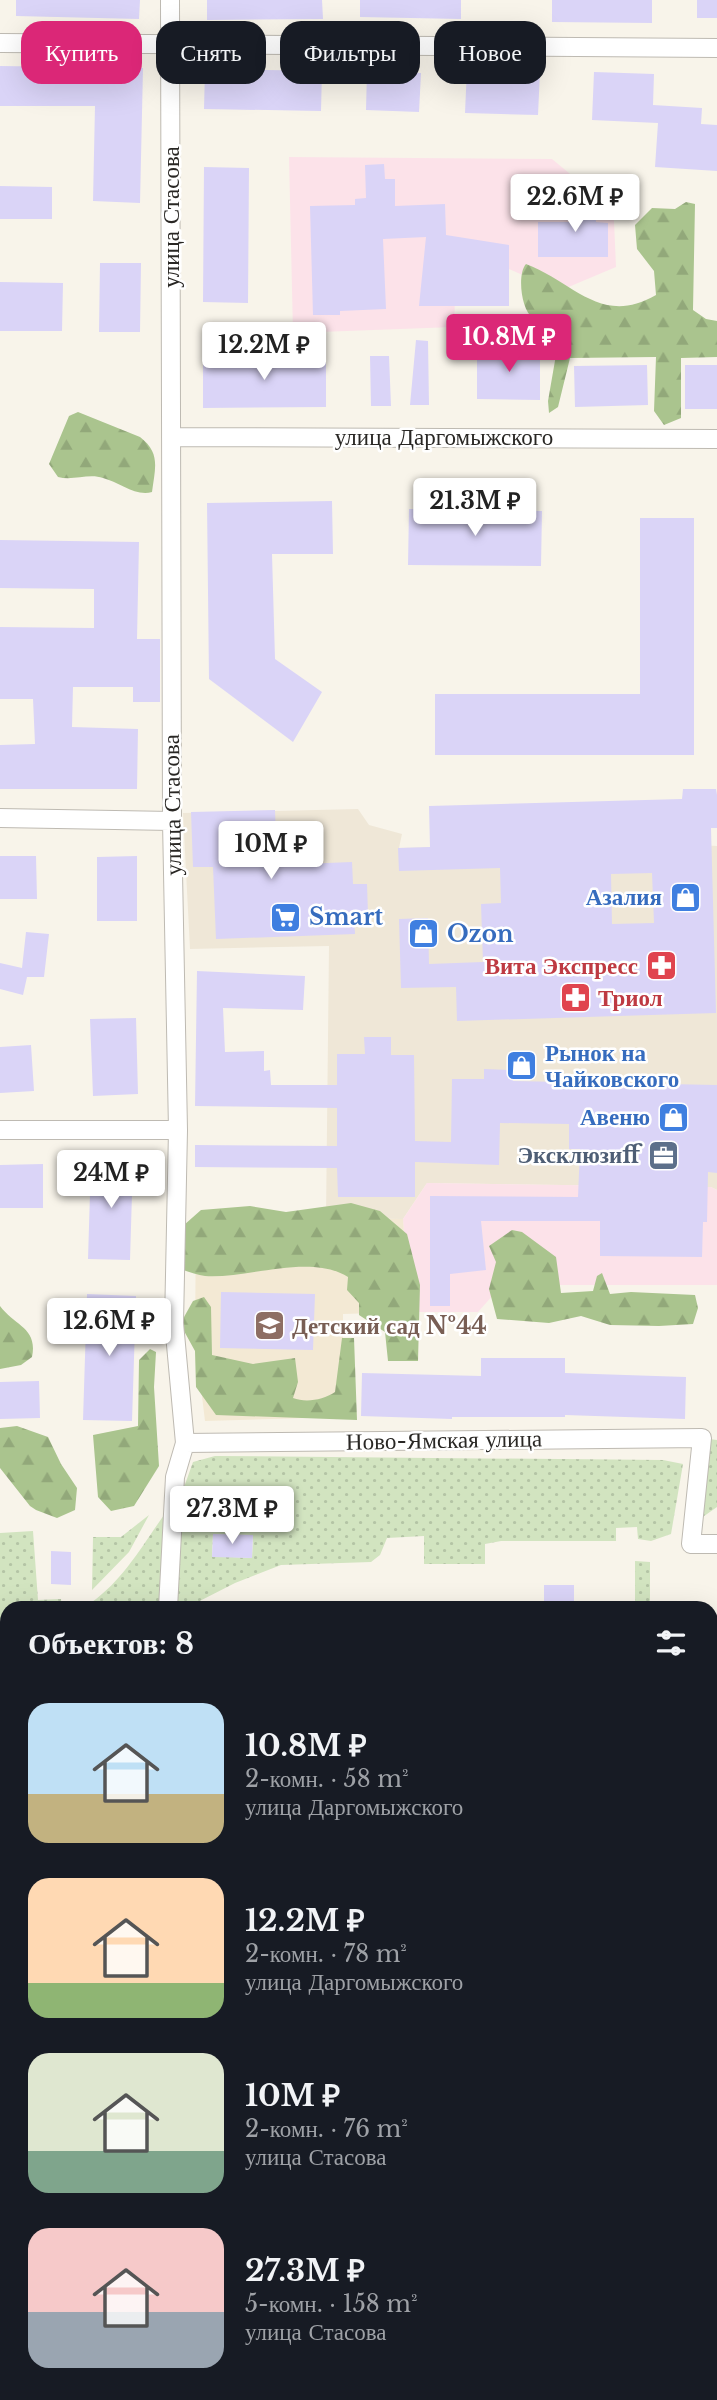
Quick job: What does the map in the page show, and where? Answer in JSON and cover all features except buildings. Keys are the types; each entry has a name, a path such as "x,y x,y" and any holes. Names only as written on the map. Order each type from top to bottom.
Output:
{"street":[{"name":"улица Стасова","path":"170,0 170,21"},
{"path":"0,43 156,44"},
{"path":"266,45 717,48"},
{"name":"улица Стасова","path":"168,1601 175,1478 185,1443 174,1323 178,1130 172,821 171,84"},
{"name":"улица Даргомыжского","path":"171,437 717,439"},
{"path":"0,818 172,821"},
{"path":"0,1130 178,1130"},
{"name":"Ново-Ямская улица","path":"185,1443 702,1438 691,1544 717,1544"}],"shaded area":[{"path":"289,157 552,159 604,202 614,221 616,267 559,291 509,269 456,270 454,327 293,333"},
{"name":"Рынок на Чайковского","path":"358,809 369,825 402,834 399,848 651,842 717,846 717,1190 711,1187 427,1183 403,1219 326,1218 329,946 190,949 183,813"},
{"path":"427,1183 711,1187 717,1190 717,1285 502,1285 478,1312 409,1312 403,1219"},
{"name":"Детский сад №44","path":"196,1217 403,1219 409,1312 343,1314 343,1417 205,1421 195,1339"}],"green space":[{"path":"686,202 695,204 693,310 706,319 717,321 717,357 681,358 681,418 664,425 654,411 656,357 570,358 558,407 549,413 548,401 561,326 533,318 529,314 523,300 521,283 526,264 603,304 637,304 656,295 654,271 637,249 635,225 652,208 675,209"},
{"path":"78,412 140,437 147,443 155,462 152,492 134,491 98,477 58,477 49,464 69,416"},
{"path":"351,1203 380,1211 407,1234 420,1285 418,1361 388,1361 385,1332 359,1315 359,1303 347,1290 348,1277 333,1270 297,1267 205,1276 183,1270 184,1225 201,1210 250,1206 286,1212"},
{"path":"512,1230 522,1232 556,1257 561,1293 593,1291 597,1276 602,1273 610,1294 631,1292 695,1295 698,1308 693,1324 610,1325 581,1316 549,1323 497,1319 489,1289 496,1262 489,1246"},
{"path":"204,1297 211,1307 212,1355 253,1364 295,1358 298,1382 293,1398 298,1400 314,1400 335,1392 342,1338 354,1338 357,1420 216,1415 196,1387 195,1351 184,1331 184,1317 193,1301"},
{"path":"0,1306 24,1328 33,1347 32,1357 21,1365 0,1369"},
{"path":"150,1349 156,1352 154,1387 159,1466 134,1506 111,1511 98,1497 93,1435 138,1426 139,1360"},
{"path":"17,1426 48,1437 77,1488 75,1510 57,1518 36,1510 0,1468 0,1428"},
{"path":"709,1439 717,1440 717,1507 697,1521"},
{"path":"215,1456 663,1460 683,1464 671,1534 651,1541 638,1539 637,1527 616,1528 616,1541 501,1541 485,1544 485,1564 424,1564 424,1536 387,1538 380,1555 371,1562 281,1565 235,1583 200,1601 175,1601 183,1490 193,1462","holes":["213,1534 253,1535 252,1558 212,1556"]},
{"path":"149,1515 129,1552 92,1590 93,1537 121,1537"},
{"path":"164,1515 160,1601 93,1601 123,1573"},
{"path":"33,1531 38,1600 61,1601 0,1601 0,1533"},
{"path":"635,1561 650,1562 650,1601 635,1601"}],"place":[{"name":"Азалия","path":"685,897"},
{"name":"Smart","path":"286,917"},
{"name":"Ozon","path":"424,934"},
{"name":"Вита Экспресс","path":"661,966"},
{"name":"Триол","path":"575,998"},
{"name":"Рынок на Чайковского","path":"522,1066"},
{"name":"Авеню","path":"673,1117"},
{"name":"Эксклюзиff","path":"663,1155"},
{"name":"Детский сад №44","path":"269,1326"}]}
